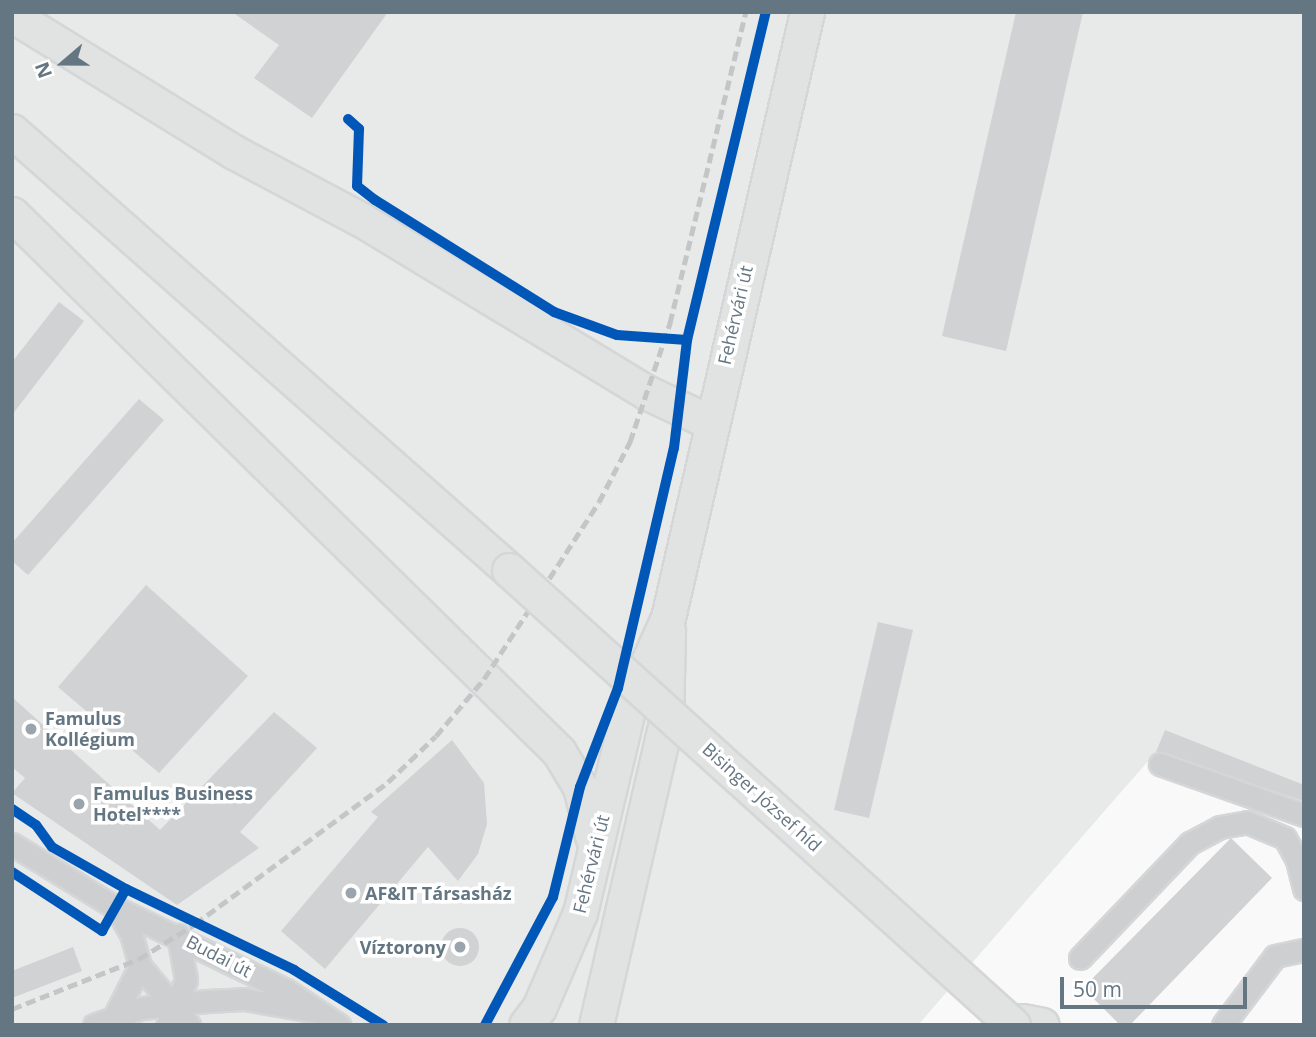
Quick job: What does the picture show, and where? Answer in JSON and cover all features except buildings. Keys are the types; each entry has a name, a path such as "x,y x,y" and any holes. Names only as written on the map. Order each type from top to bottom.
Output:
{"main road":[{"name":"Fehérvári út","path":"596,1025 666,722 668,618 807,12"},
{"path":"12,15 234,152 362,220 649,393 712,423"},
{"name":"Bisinger József híd","path":"12,131 509,570 1013,1025"},
{"path":"12,214 559,752 580,787 594,848"},
{"name":"Fehérvári út","path":"526,1025 540,1008 580,913 630,702 668,618"},
{"path":"1003,1025 1022,1021 1042,1025"}],"street":[{"path":"1160,764 1304,816"},
{"path":"1080,958 1190,843 1220,827 1276,813 1304,816"},
{"path":"1247,822 1285,838 1297,860 1304,889"},
{"name":"Budai út","path":"12,844 116,908 178,935 286,990 339,1025"},
{"path":"116,908 131,934 139,966 170,1015 189,1025"},
{"path":"170,1015 186,980 178,935"},
{"path":"1223,1025 1275,956 1304,950"},
{"path":"103,1022 139,966"},
{"name":"Budai út","path":"103,1022 170,1015 244,999 318,1012"}],"shaded area":[{"path":"12,12 1304,12 1304,811 1156,752 918,1025 12,1025"}],"railway":[{"path":"12,1009 139,959 195,924 388,782 436,736 484,679 599,502 630,442 670,323 746,12"}],"cycle path":[{"path":"485,1025 553,897 580,787 618,688 674,448 687,340 766,12"},
{"path":"348,119 359,129 357,186 375,200 554,312 617,335 687,340"},
{"path":"12,809 36,825 52,847 126,889 294,970 383,1025"},
{"path":"12,872 102,931 126,889"}],"place":[{"name":"Famulus Kollégium","path":"31,729"},
{"name":"Famulus Business Hotel****","path":"79,804"},
{"name":"AF&IT Társasház","path":"351,893"},
{"name":"Víztorony","path":"460,947"}]}
